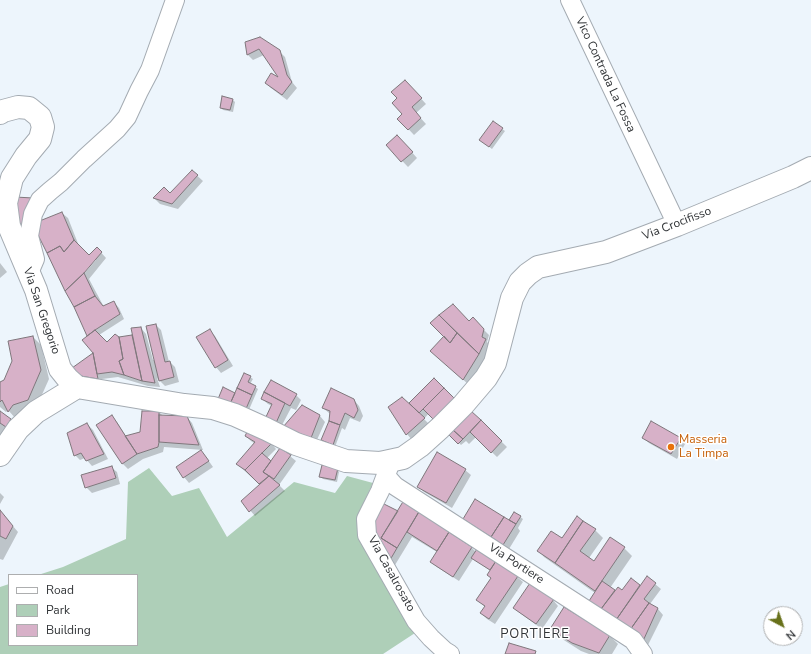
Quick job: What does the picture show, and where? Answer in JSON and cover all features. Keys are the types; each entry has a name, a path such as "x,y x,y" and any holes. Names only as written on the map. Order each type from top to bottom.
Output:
{"street":[{"path":"29,273 35,259 29,236 35,209 40,200 117,129 127,117 150,70 175,0"},
{"name":"Vico Contrada La Fossa","path":"570,0 677,225"},
{"name":"Via San Gregorio","path":"0,113 18,107 29,108 40,117 43,127 40,139 26,156 12,178 6,203 9,226 36,290 60,369 77,387"},
{"name":"Via Crocifisso","path":"389,468 420,446 463,405 486,378 496,363 512,298 520,282 528,274 538,267 606,252 677,225 793,177 811,168"},
{"path":"0,455 18,429 36,412 77,387 184,405 213,408 235,415 296,444 346,461 380,464 389,468"},
{"name":"Via Casalrosato","path":"389,468 380,491 366,519 367,535 416,621 430,638 450,654"},
{"name":"Via Portiere","path":"389,468 395,486 633,640 643,654"}],"green space":[{"path":"149,468 172,496 199,488 227,537 294,482 335,493 347,476 373,483 358,514 358,535 415,633 383,654 0,654 0,587 8,584 8,646 138,646 138,574 41,574 63,567 126,539 128,482"}],"building":[{"path":"260,37 280,50 287,75 292,82 282,95 265,83 271,73 278,77 259,49 247,55 245,42"},
{"path":"405,80 422,98 412,107 421,118 408,130 397,119 402,114 392,103 397,98 391,92"},
{"path":"222,96 233,99 230,110 220,108"},
{"path":"493,121 503,128 489,147 479,140"},
{"path":"397,135 413,152 401,162 386,145"},
{"path":"192,170 198,175 172,204 153,198 164,187 170,193"},
{"path":"15,197 33,198 24,233 16,222"},
{"path":"62,212 74,240 64,252 60,246 47,253 35,229 37,222"},
{"path":"74,240 89,255 97,247 102,252 84,273 65,291 47,253 60,246 64,252"},
{"path":"84,273 95,296 74,307 65,291"},
{"path":"95,296 103,306 114,301 120,314 87,336 74,307"},
{"path":"453,304 469,321 473,317 484,329 482,337 486,339 479,354 439,315"},
{"path":"439,315 457,333 450,343 430,323"},
{"path":"156,324 165,362 170,361 174,377 159,381 146,326"},
{"path":"141,327 155,383 142,381 131,328"},
{"path":"210,329 228,360 215,368 196,337"},
{"path":"95,330 107,342 115,334 119,337 123,359 119,361 124,375 112,372 97,374 93,353 82,340"},
{"path":"457,333 479,354 463,380 430,351 444,336 450,343"},
{"path":"132,335 142,381 124,375 119,361 123,359 119,337"},
{"path":"33,336 41,370 28,400 13,405 8,412 2,400 0,402 0,382 4,380 12,361 8,341"},
{"path":"93,353 98,379 75,375 72,368"},
{"path":"244,373 251,376 248,382 256,386 252,395 237,388"},
{"path":"434,378 444,388 419,413 409,403"},
{"path":"271,380 297,394 290,406 264,392"},
{"path":"223,387 235,393 230,404 218,399"},
{"path":"237,388 252,395 245,411 230,404"},
{"path":"331,388 354,399 358,410 354,418 345,413 340,425 329,421 330,411 322,408"},
{"path":"444,388 456,400 435,421 423,409"},
{"path":"264,392 285,403 276,423 265,419 272,404 261,399"},
{"path":"402,397 425,418 406,435 388,407"},
{"path":"302,405 320,415 311,438 283,427"},
{"path":"0,411 11,419 6,427 0,423"},
{"path":"142,411 159,411 159,442 158,447 137,454 125,436 140,432"},
{"path":"471,411 481,420 463,439 453,430"},
{"path":"112,415 137,454 122,464 96,425"},
{"path":"159,415 187,416 199,445 159,442"},
{"path":"481,420 502,441 491,453 470,432"},
{"path":"329,421 340,425 333,445 321,440"},
{"path":"651,421 681,438 671,454 642,438"},
{"path":"87,423 104,454 86,461 81,453 74,456 67,433"},
{"path":"248,430 272,443 245,470 236,464 255,442 245,436"},
{"path":"453,430 463,439 458,444 448,434"},
{"path":"280,448 291,455 274,479 263,472"},
{"path":"201,450 209,461 183,478 176,467"},
{"path":"437,452 466,469 446,503 417,487"},
{"path":"262,453 271,461 263,472 269,476 259,484 245,470"},
{"path":"322,465 338,468 335,480 319,477"},
{"path":"112,466 116,478 85,488 81,475"},
{"path":"269,476 280,485 249,512 241,501"},
{"path":"475,499 504,517 491,537 463,519"},
{"path":"404,500 420,510 397,548 381,538"},
{"path":"382,503 398,511 381,538 397,548 390,560 376,533 374,524"},
{"path":"0,510 13,526 6,539 0,536"},
{"path":"420,510 449,532 437,551 407,532"},
{"path":"514,512 521,516 516,524 509,520"},
{"path":"577,516 583,521 555,563 537,551 551,531 562,538"},
{"path":"504,517 516,524 503,545 491,537"},
{"path":"583,521 596,529 580,551 594,561 610,537 625,547 595,591 555,563"},
{"path":"449,532 472,547 453,577 430,562"},
{"path":"477,549 496,561 490,570 471,558"},
{"path":"496,561 518,576 489,619 480,613 485,606 476,600 491,578 487,575"},
{"path":"647,576 656,583 644,599 649,603 630,630 616,620"},
{"path":"631,578 640,585 616,620 601,609 618,587 622,590"},
{"path":"602,581 615,590 601,609 589,601"},
{"path":"530,583 554,599 536,624 513,608"},
{"path":"649,603 658,608 643,641 630,630"},
{"path":"564,607 610,635 599,653 572,643 550,629"},
{"path":"509,643 536,651 535,654 505,654"}],"place":[{"name":"Masseria La Timpa","path":"671,447"}],"district":[{"name":"PORTIERE","path":"535,635"}]}
